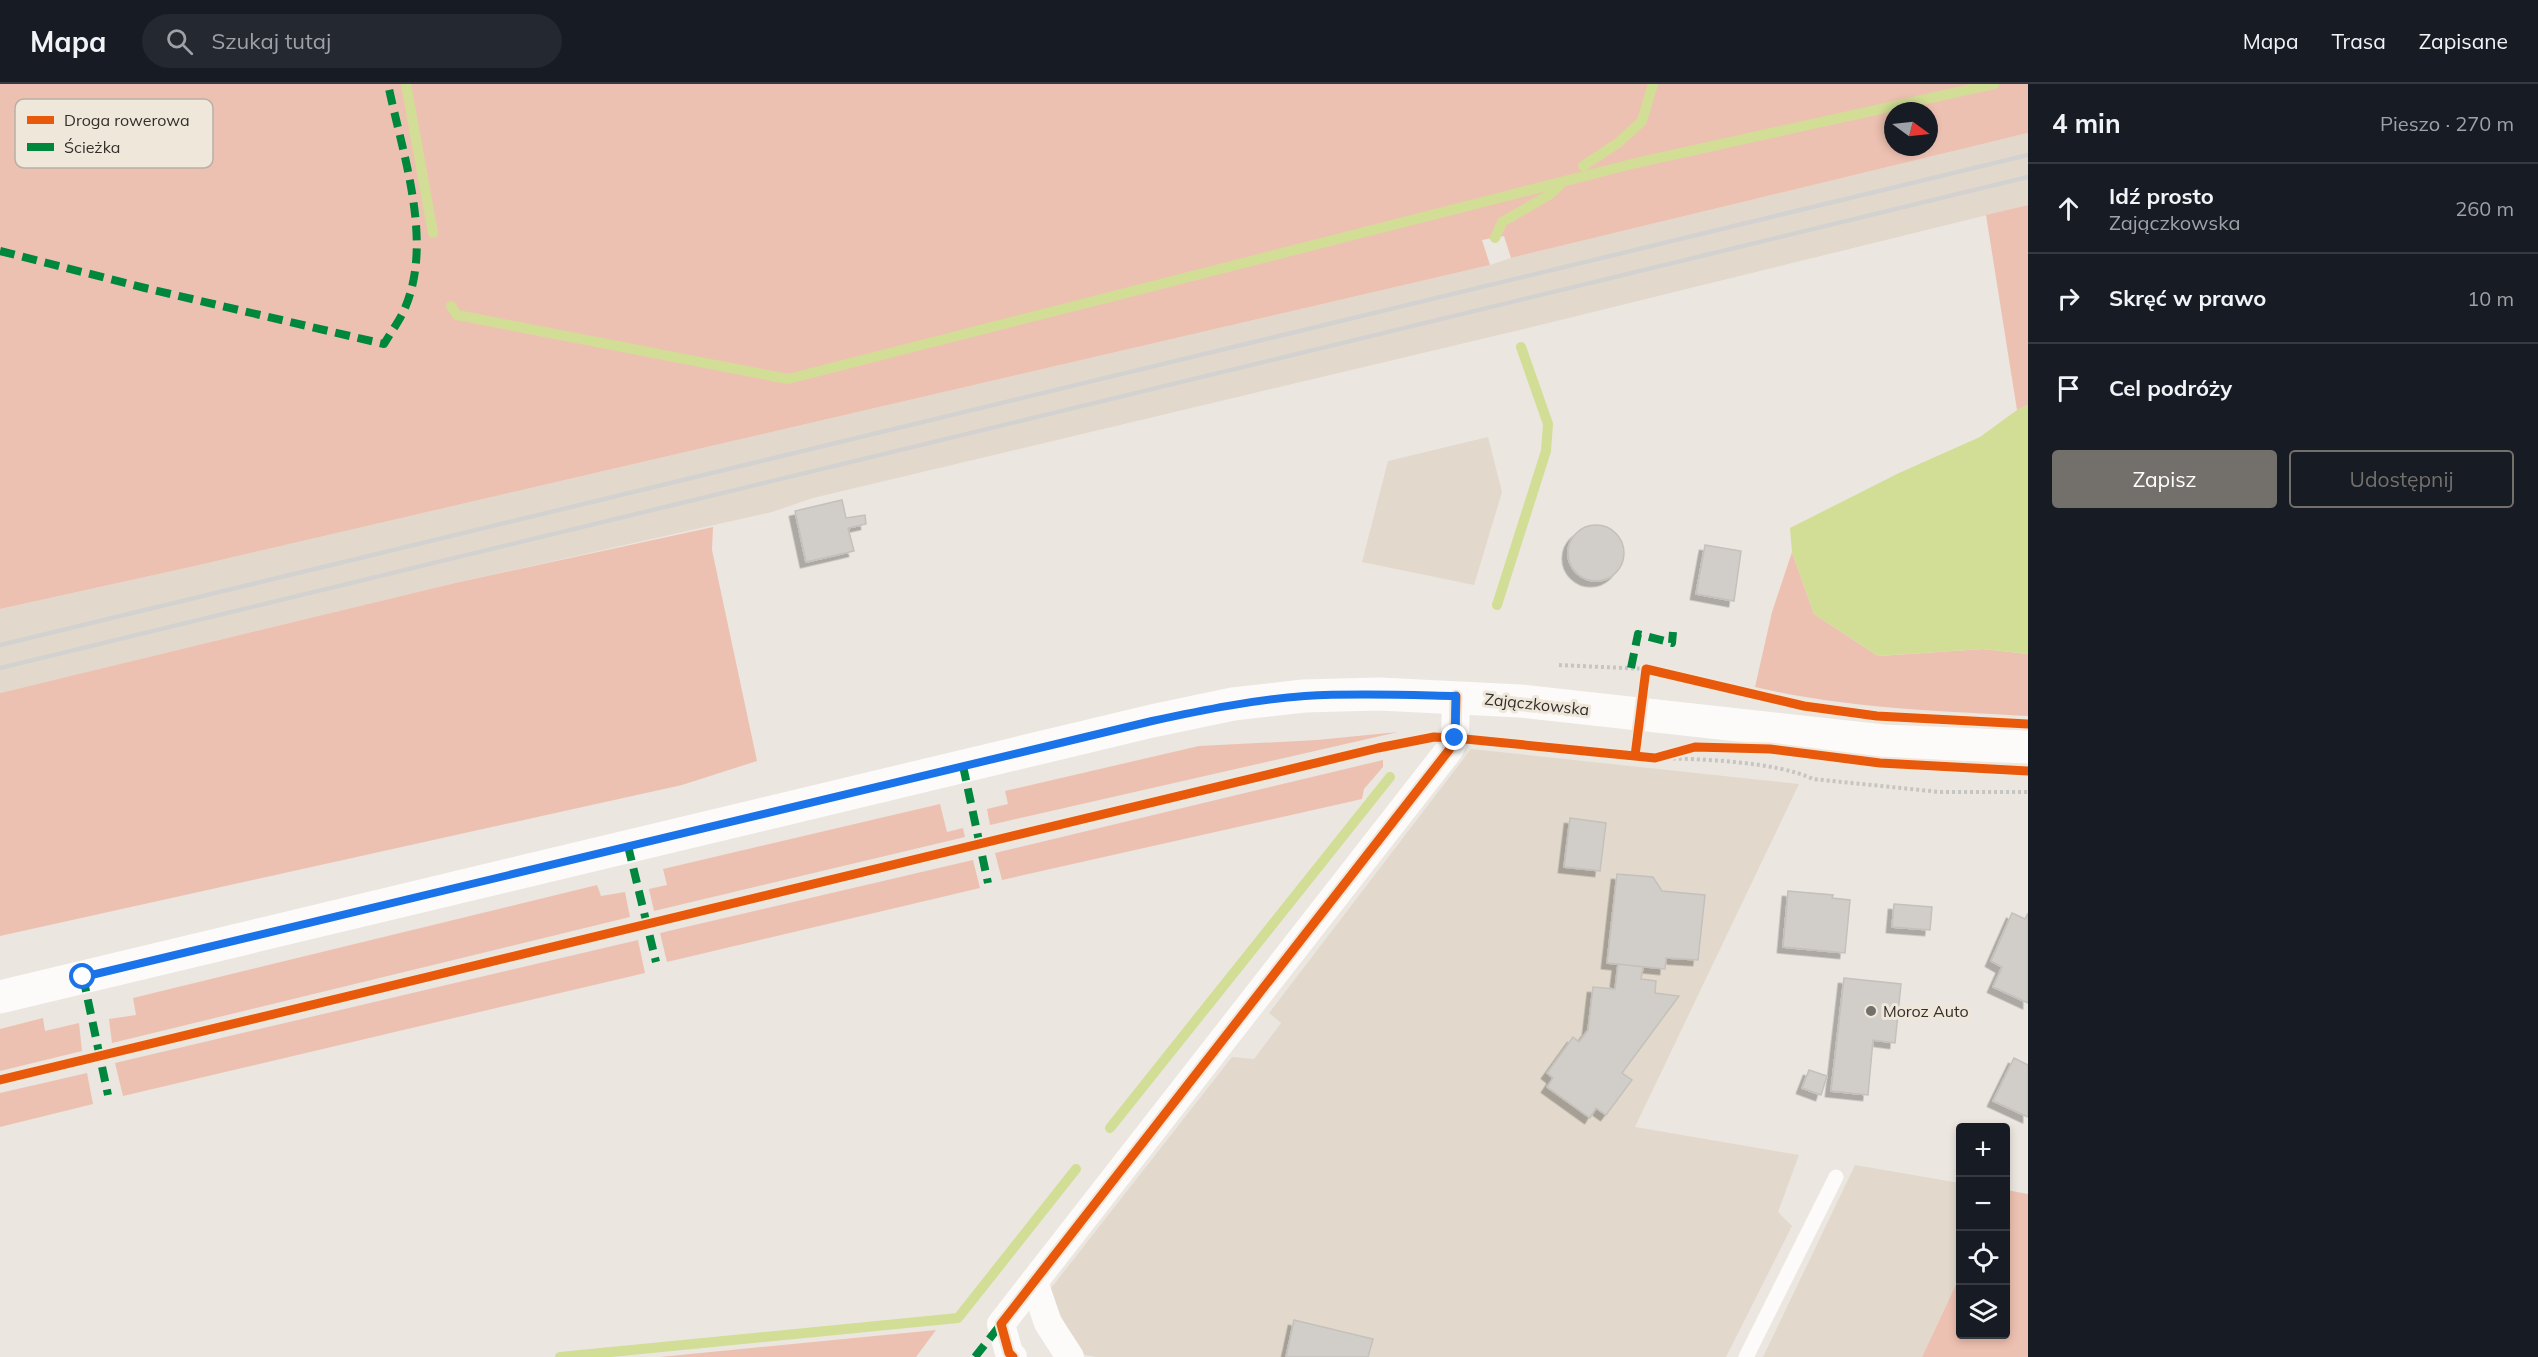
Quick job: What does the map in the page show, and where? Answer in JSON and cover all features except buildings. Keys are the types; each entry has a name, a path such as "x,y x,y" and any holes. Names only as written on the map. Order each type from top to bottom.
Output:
{"main road":[{"name":"Zajączkowska","path":"0,997 1152,721 1233,704 1304,696 1379,694 1456,696 1883,741 2028,747"}],"street":[{"path":"1013,1357 1009,1353 1000,1324 1449,750 1455,738 1456,696"},
{"path":"1034,1282 1048,1323 1070,1357"}],"lane":[{"path":"1746,1357 1836,1177"}],"path":[{"path":"1560,665 1646,669"},
{"path":"1655,758 1695,747"},
{"path":"1655,758 1796,771 1813,779 1940,792 2028,792"}],"shaded area":[{"path":"0,84 2028,84 2028,133 1938,155 1938,102 1884,102 1884,156 1933,156 1511,258 1504,236 1482,240 1490,265 195,566 0,609"},
{"path":"2028,133 2028,205 1528,328 813,498 772,512 455,583 0,693 0,609 195,566 1490,265"},
{"path":"2028,205 2028,405 2017,410 1986,215"},
{"path":"2028,405 2028,654 1983,649 1878,656 1814,614 1792,552 1790,528 1899,473 1980,437 2017,410"},
{"path":"1488,437 1502,492 1474,585 1362,562 1388,461"},
{"path":"713,527 712,550 757,761 682,785 0,936 0,693 455,583"},
{"path":"1792,552 1814,614 1878,656 1983,649 2028,654 2028,716 1856,704 1755,687 1772,612"},
{"path":"1398,732 990,825 987,809 1008,804 1005,791 1199,746 1317,740"},
{"path":"1471,749 1799,784 1635,1127 1799,1155 1778,1212 1792,1226 1726,1357 1096,1357 1081,1354 1048,1292 1232,1057 1254,1059 1281,1023 1269,1013"},
{"path":"1383,760 1383,767 1364,789 1362,799 1002,880 995,853"},
{"path":"940,804 947,832 963,828 965,837 654,911 649,889 667,885 663,869"},
{"path":"973,860 980,888 667,962 660,933"},
{"path":"597,885 601,896 625,892 630,917 112,1043 109,1019 136,1015 133,998"},
{"path":"638,940 645,973 123,1096 115,1063"},
{"path":"43,1018 45,1031 79,1023 82,1051 0,1071 0,1029"},
{"path":"87,1073 93,1104 0,1127 0,1093"},
{"path":"1855,1165 1956,1182 1956,1285 1922,1357 1763,1357"},
{"path":"2010,1191 2028,1194 2028,1357 1922,1357 1956,1285 1956,1339 2010,1339"},
{"path":"936,1330 916,1357 660,1357"}],"waterway":[{"path":"406,84 433,233"},
{"path":"1583,166 1618,143 1642,121 1653,84"},
{"path":"451,306 457,315 788,379 1636,163 1994,84"},
{"path":"1495,238 1502,222 1549,195 1560,185"},
{"path":"1497,605 1546,451 1548,424 1521,347"},
{"path":"1110,1128 1390,777"},
{"path":"560,1357 958,1318 1076,1169"}],"railway":[{"path":"0,645 2028,155"},
{"path":"0,668 2028,177"}],"marked path":[{"path":"0,251 145,288 384,344 405,308 413,282 417,254 413,196 388,84"},
{"path":"1631,668 1638,634 1672,643 1673,632"},
{"path":"963,766 988,883"},
{"path":"628,846 656,962"},
{"path":"83,977 108,1095"},
{"path":"975,1357 1001,1324"}],"cycle path":[{"path":"1635,756 1646,669 1804,706 1877,716 2028,724"},
{"path":"1013,1357 1009,1353 1001,1324 1449,750 1455,738 1456,696"},
{"path":"0,1080 1378,748 1434,737 1655,758 1695,747 1770,749 1880,763 2028,771"}],"place":[{"name":"Moroz Auto","path":"1871,1011"}],"route":[{"path":"83,977 1152,721 1233,704 1304,696 1379,694 1456,696 1455,738"}]}
